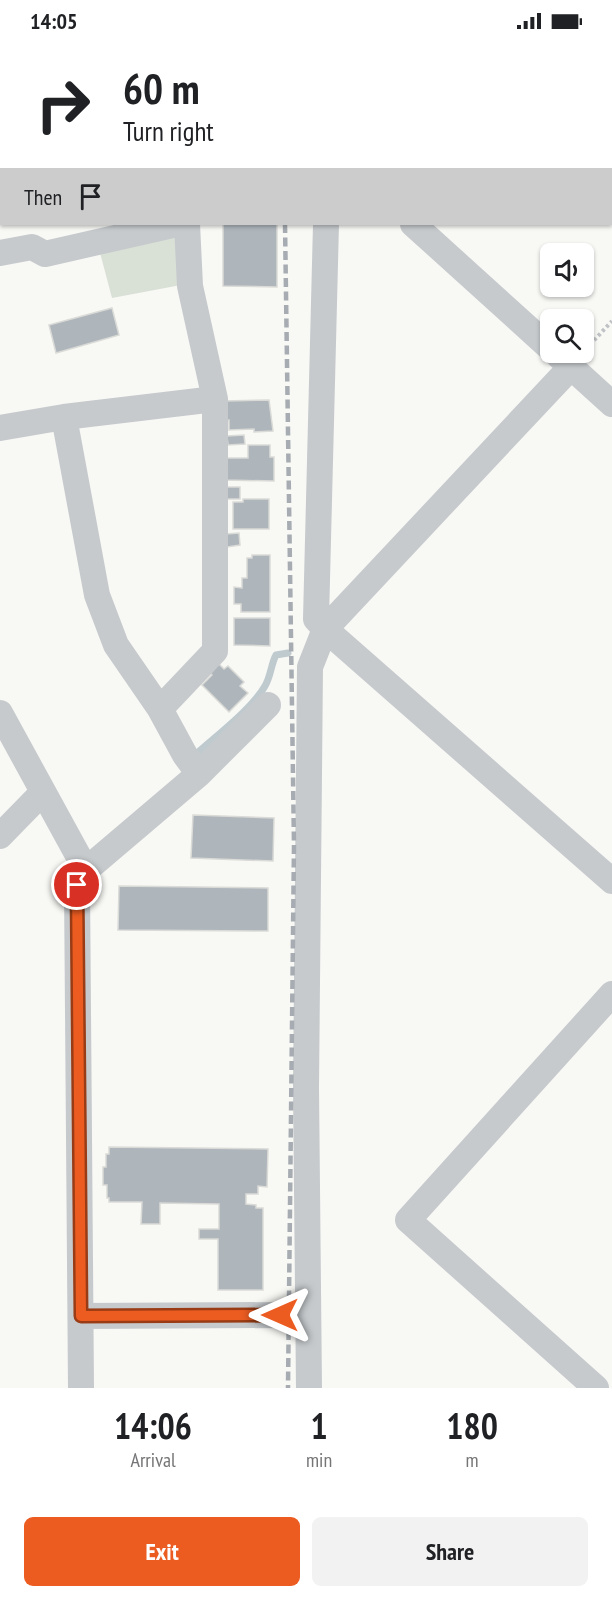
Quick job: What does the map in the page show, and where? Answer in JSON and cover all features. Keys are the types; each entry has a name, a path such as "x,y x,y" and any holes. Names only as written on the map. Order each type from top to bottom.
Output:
{"street":[{"path":"0,253 32,247 45,254 173,225"},
{"path":"159,709 214,651 215,399 190,286 187,225"},
{"path":"326,225 316,619 612,881"},
{"path":"414,225 540,339"},
{"path":"309,1388 306,1088 309,667 325,629 565,363"},
{"path":"575,363 612,404"},
{"path":"0,429 64,417 215,399"},
{"path":"64,417 97,595 116,645 199,774"},
{"path":"81,1388 77,885 86,870 199,774 268,705"},
{"path":"0,713 86,870"},
{"path":"0,836 43,792"},
{"path":"596,1388 408,1220 612,994"},
{"path":"81,1316 280,1315"}],"path":[{"path":"594,336 612,321"}],"shaded area":[{"path":"162,230 180,240 181,285 112,298 98,245"}],"building":[{"path":"223,225 277,225 277,287 223,286"},
{"path":"112,308 119,335 56,353 49,325"},
{"path":"269,400 273,431 229,430 225,401"},
{"path":"244,435 245,444 228,445 227,436"},
{"path":"248,445 270,445 270,457 274,457 274,481 225,480 225,458 248,458"},
{"path":"225,487 240,487 240,499 225,499"},
{"path":"243,499 269,499 269,529 233,529 233,502 243,502"},
{"path":"239,533 240,545 227,547 226,534"},
{"path":"252,555 270,555 270,612 241,612 241,604 234,604 234,587 242,588 242,578 247,578 247,558 252,558"},
{"path":"234,618 270,618 270,646 234,645"},
{"path":"218,663 224,669 228,666 244,682 240,686 248,693 229,712 202,685 212,675 209,671"},
{"path":"193,815 274,818 273,861 191,858"},
{"path":"119,886 268,888 268,931 118,930"},
{"path":"109,1147 268,1149 267,1187 258,1186 258,1194 246,1194 246,1204 263,1208 263,1290 218,1290 218,1239 199,1239 199,1229 219,1229 219,1204 160,1203 160,1224 141,1224 142,1202 109,1202 107,1185 103,1185 103,1167 106,1167 106,1154 109,1154"}],"waterway":[{"path":"195,755 243,713 259,695 267,682 276,655 288,653"}],"railway":[{"path":"285,225 294,845 288,1388"}],"route":[{"path":"77,885 81,1316 280,1315"}]}
